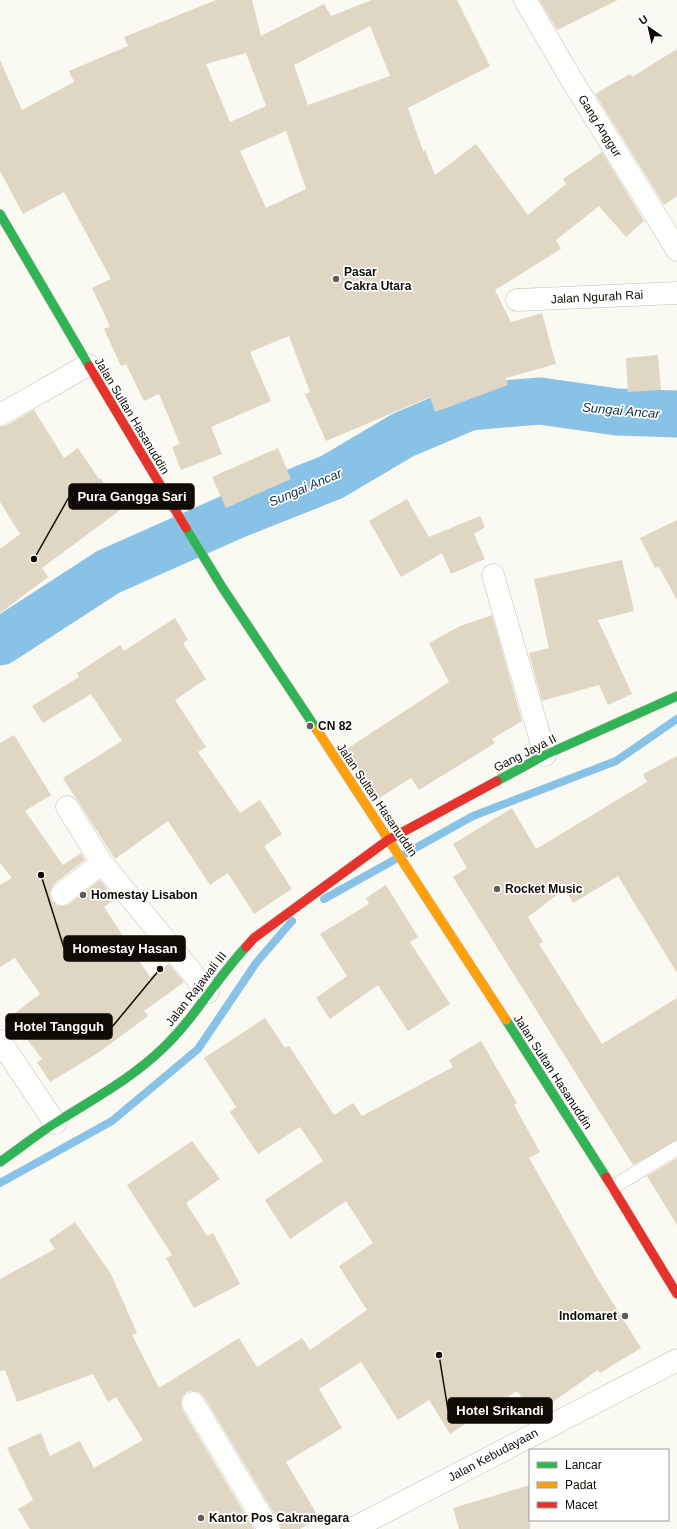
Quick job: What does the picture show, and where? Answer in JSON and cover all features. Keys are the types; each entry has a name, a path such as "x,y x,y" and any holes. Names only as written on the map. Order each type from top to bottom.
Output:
{"main road":[{"name":"Jalan Sultan Hasanuddin","path":"0,214 171,505 222,587 388,840 419,884 613,1187 677,1293"},
{"name":"Gang Jaya II","path":"388,840 545,755 677,696"},
{"name":"Jalan Rajawali III","path":"0,1162 55,1123 122,1081 161,1050 184,1026 225,970 254,938 388,840"}],"street":[{"name":"Gang Anggur","path":"525,0 573,82 677,250"},
{"name":"Jalan Ngurah Rai","path":"517,300 677,293"},
{"path":"0,415 88,365"},
{"path":"493,575 545,755"},
{"path":"67,807 102,863 208,992"},
{"path":"62,894 102,863"},
{"path":"0,1041 55,1123"},
{"name":"Jalan Kebudayaan","path":"352,1529 677,1360"},
{"path":"193,1403 269,1529"}],"lane":[{"path":"613,1187 677,1148"}],"building":[{"path":"216,0 252,0 261,36 324,4 331,16 372,0 457,0 490,66 408,108 423,151 425,150 435,175 476,144 528,215 566,184 563,179 602,152 644,221 626,237 599,206 556,240 561,249 495,290 511,322 542,313 556,364 506,378 508,385 435,412 430,397 326,441 305,394 310,392 289,336 250,352 271,401 211,427 222,454 181,470 172,447 180,444 159,394 144,401 126,364 121,366 104,329 110,326 92,288 111,279 64,192 23,214 0,171 0,60 22,110 74,82 69,71 128,46 124,37","holes":["370,26 390,76 308,105 294,65","246,53 266,106 230,122 206,64","286,131 306,189 266,208 240,151"]},
{"path":"539,0 618,0 557,30"},
{"path":"677,49 677,196 664,205 595,94 630,74 632,77"},
{"path":"658,355 661,390 628,392 626,358"},
{"path":"34,410 64,458 78,448 99,479 100,478 123,508 42,568 48,577 0,613 0,549 20,534 0,502 0,427 6,426"},
{"path":"278,448 291,479 226,508 212,477"},
{"path":"407,499 429,537 480,516 485,527 474,534 485,559 451,574 442,553 401,577 369,521"},
{"path":"677,520 677,600 659,567 655,568 640,538"},
{"path":"622,560 634,611 598,620 632,694 608,705 599,685 542,701 529,653 549,648 534,579"},
{"path":"492,615 522,721 492,739 495,743 419,790 411,778 378,799 345,750 449,682 429,643 460,626"},
{"path":"175,618 188,640 183,643 206,679 175,700 206,747 198,752 240,813 260,800 282,834 264,846 292,889 254,914 228,873 210,885 168,821 115,859 63,778 122,741 91,694 43,723 32,706 79,677 77,673 120,645 124,651"},
{"path":"14,735 51,795 25,811 63,865 81,853 85,860 54,884 50,895 52,901 58,906 69,904 100,880 115,899 104,907 150,977 169,964 184,982 144,1011 148,1016 98,1053 50,1082 37,1062 42,1059 10,1017 40,994 15,958 0,967 0,885 12,878 0,863 0,743"},
{"path":"677,756 677,973 618,876 573,903 565,889 528,917 543,942 539,944 602,1044 677,998 677,1140 633,1165 453,877 467,868 453,844 512,808 536,849 647,782 643,774"},
{"path":"386,885 418,937 410,942 450,1004 408,1031 378,985 330,1019 316,998 347,976 320,934 369,904 366,898"},
{"path":"265,1018 285,1048 289,1046 334,1115 353,1103 362,1116 453,1067 449,1060 481,1041 517,1103 514,1105 540,1152 529,1158 596,1276 641,1348 600,1373 598,1370 534,1415 517,1391 450,1434 429,1400 398,1420 361,1362 319,1389 342,1428 286,1462 319,1518 300,1529 281,1529 280,1523 204,1397 199,1392 187,1392 182,1397 182,1409 254,1529 30,1529 18,1509 33,1500 7,1448 41,1433 50,1456 80,1441 94,1468 143,1440 116,1397 108,1402 93,1374 17,1402 5,1370 0,1371 0,1279 55,1249 49,1240 75,1222 111,1274 137,1333 132,1335 159,1388 239,1338 257,1367 302,1338 310,1350 367,1310 339,1266 373,1243 346,1201 290,1239 265,1200 323,1161 300,1127 258,1154 230,1112 236,1107 204,1058"},
{"path":"192,1141 220,1179 186,1203 207,1236 213,1233 240,1284 194,1308 166,1258 172,1255 127,1185"},
{"path":"677,1158 677,1225 647,1176"},
{"path":"529,1485 530,1529 459,1529 453,1508"}],"waterway":[{"name":"Sungai Ancar","path":"0,642 108,572 234,516 332,477 403,435 469,407 540,401 617,412 677,414"},
{"path":"324,899 473,816 616,761 677,719"},
{"path":"0,1183 112,1121 198,1049 256,963 292,921"}],"traffic: fast":[{"path":"0,214 89,366"},
{"path":"186,528 222,587 317,730"},
{"path":"497,781 545,755 677,696"},
{"path":"0,1162 50,1127 125,1079 150,1060 174,1037 246,947"},
{"path":"506,1020 606,1177"}],"traffic: slow":[{"path":"317,730 506,1020"}],"traffic: jam":[{"path":"89,366 186,528"},
{"path":"246,947 254,938 388,840 497,781"},
{"path":"606,1177 677,1294"}],"place":[{"name":"Pasar Cakra Utara","path":"336,279"},
{"name":"Pura Gangga Sari","path":"34,559"},
{"name":"CN 82","path":"310,726"},
{"name":"Homestay Hasan","path":"41,875"},
{"name":"Rocket Music","path":"497,889"},
{"name":"Homestay Lisabon","path":"83,895"},
{"name":"Hotel Tangguh","path":"160,969"},
{"name":"Indomaret","path":"625,1316"},
{"name":"Hotel Srikandi","path":"439,1355"},
{"name":"Kantor Pos Cakranegara","path":"201,1518"}]}
